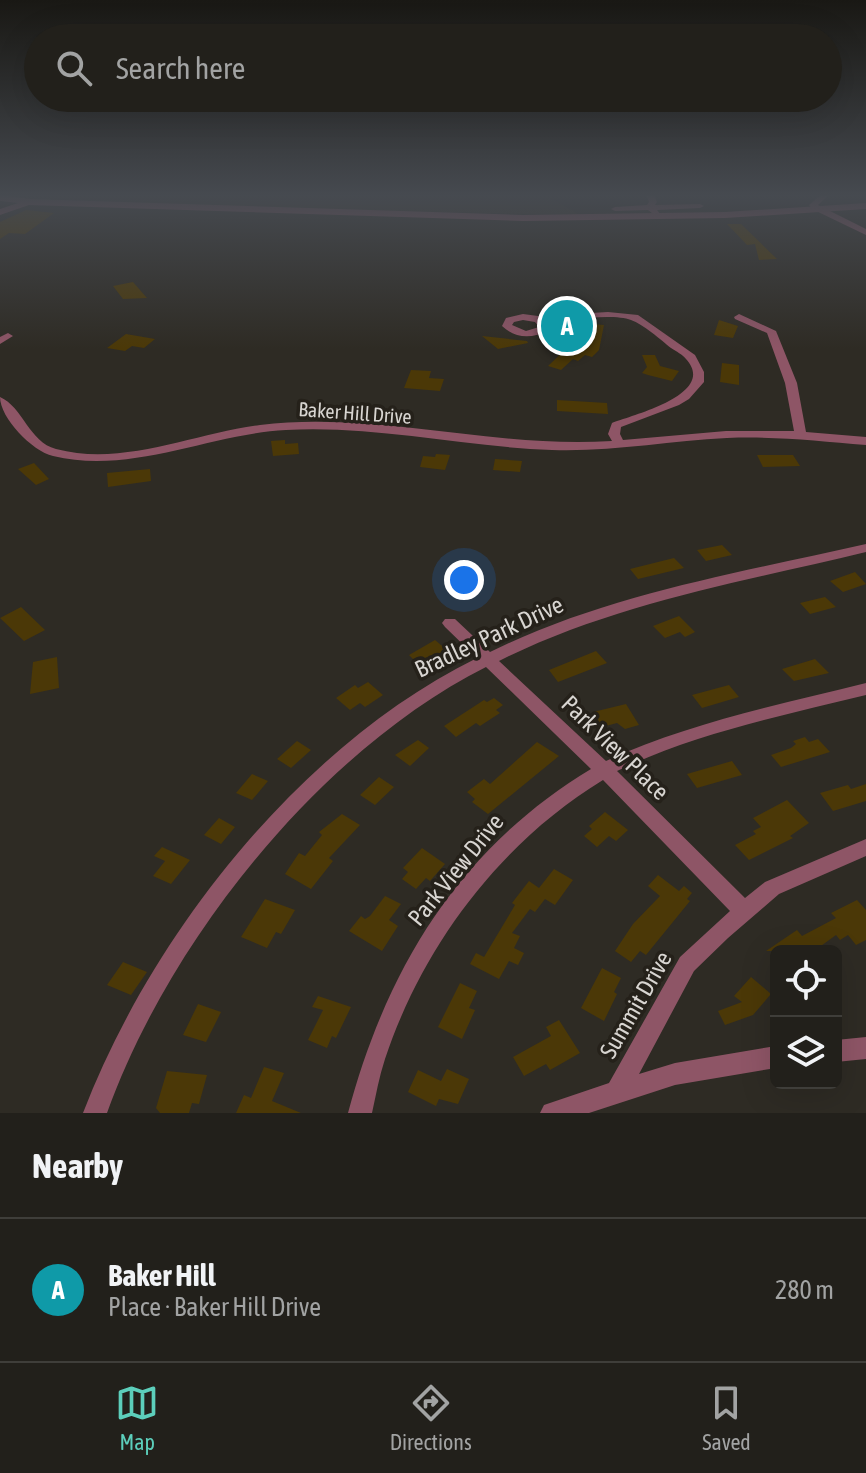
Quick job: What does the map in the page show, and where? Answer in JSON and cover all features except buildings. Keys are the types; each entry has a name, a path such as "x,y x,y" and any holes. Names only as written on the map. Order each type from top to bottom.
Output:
{"street":[{"path":"538,319 608,315 634,317 682,348 696,363 698,382 685,397 616,425 614,434 620,445"},
{"path":"739,317 771,331 791,383 801,436"},
{"name":"Baker Hill Drive","path":"0,400 35,444 53,453 89,457 132,453 255,429 289,426 496,443 620,445 737,435 866,441"},
{"name":"Bradley Park Drive","path":"95,1113 104,1085 129,1033 186,938 277,820 341,756 412,701 487,660 617,607 866,548"},
{"name":"Park View Place","path":"450,623 653,817 744,911"},
{"name":"Park View Drive","path":"360,1113 367,1076 384,1025 443,923 489,862 561,795 649,749 866,689"},
{"name":"Summit Drive","path":"616,1093 687,964 772,888 866,847"},
{"path":"842,1050 866,1048"},
{"path":"552,1113 675,1074 770,1058"}],"place":[{"name":"Baker Hill","path":"567,326"}]}
